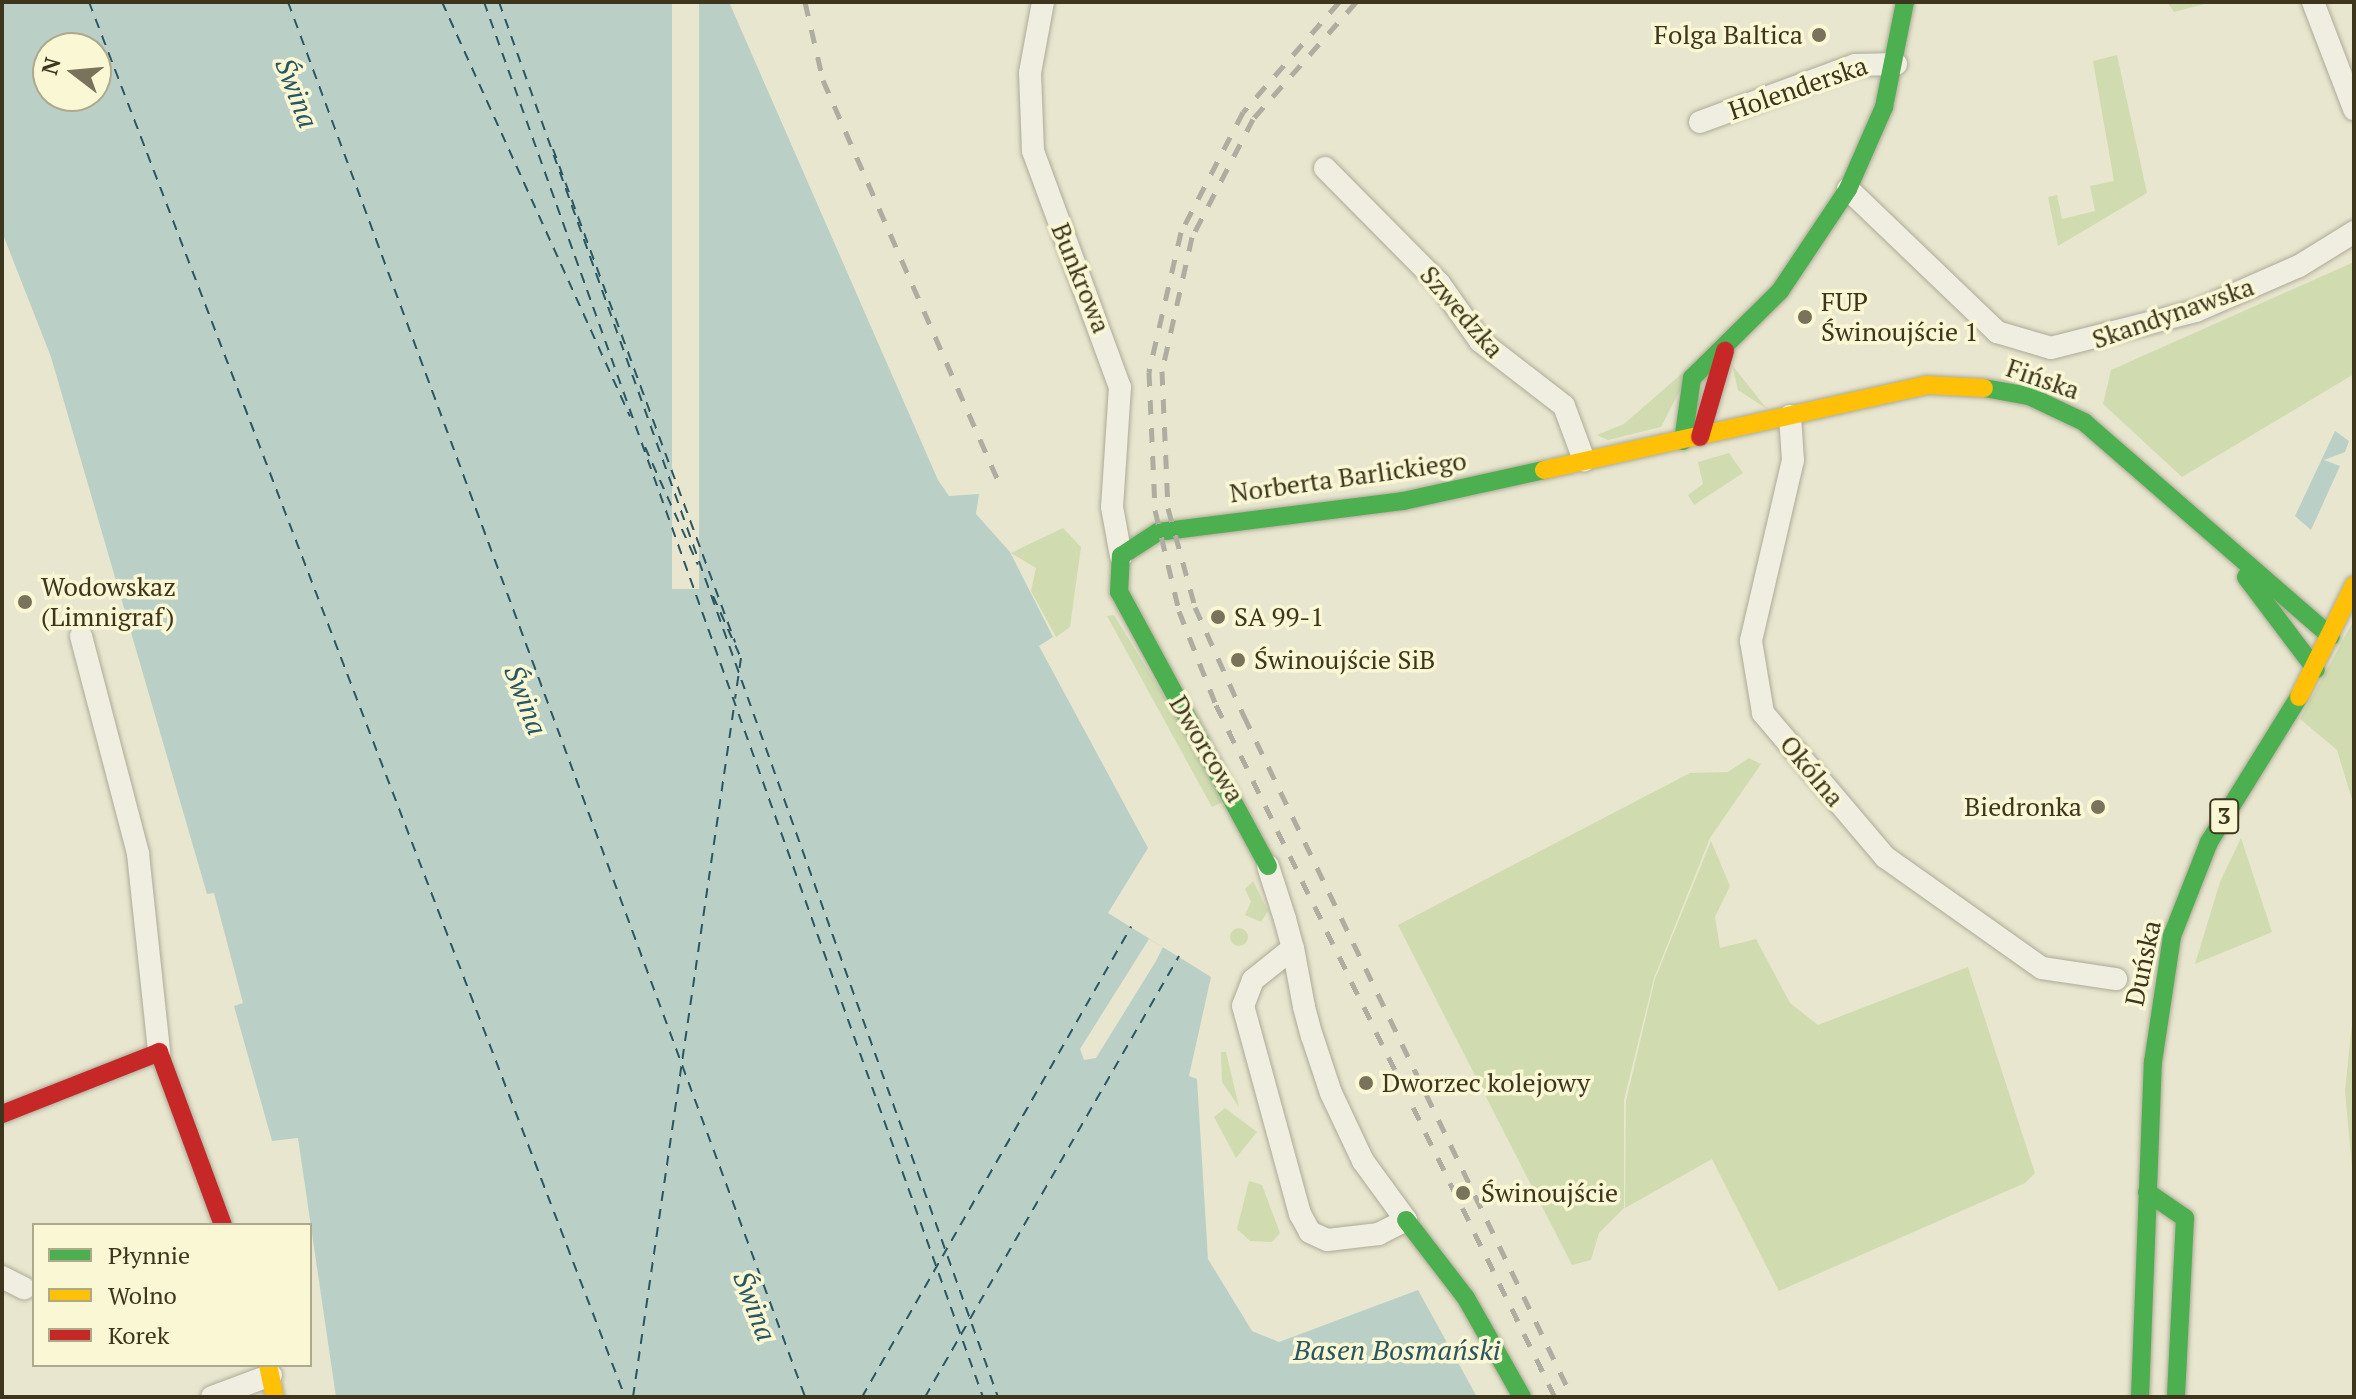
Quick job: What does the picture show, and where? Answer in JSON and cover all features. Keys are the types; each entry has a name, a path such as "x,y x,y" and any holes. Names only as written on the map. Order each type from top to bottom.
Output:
{"main road":[{"path":"1692,439 1683,404 1692,378 1725,351 1810,252 1848,189 1896,64 1905,2"},
{"path":"1692,439 1725,351"},
{"path":"1720,371 1735,402 1765,422"},
{"name":"Fińska","path":"1790,416 1927,385 2029,396 2061,408 2116,445 2231,555 2331,637"},
{"name":"Norberta Barlickiego","path":"1121,556 1172,528 1403,501 1790,416"},
{"name":"Fińska","path":"2231,555 2316,670"},
{"name":"Dworcowa","path":"1121,556 1119,592 1130,622 1237,800 1268,866"},
{"name":"Duńska","path":"2140,1397 2156,1025 2172,936 2209,842 2316,670 2354,585"},
{"path":"2,1114 159,1052 222,1223"},
{"path":"2147,1192 2185,1218 2176,1397"},
{"name":"Dworcowa","path":"1406,1220 1466,1298 1522,1397"}],"street":[{"name":"Bunkrowa","path":"1043,2 1030,73 1033,151 1120,387 1112,507 1121,556"},
{"path":"2313,2 2354,109"},
{"name":"Holenderska","path":"1700,122 1855,65 1896,64"},
{"name":"Szwedzka","path":"1325,168 1439,283 1480,341 1564,406 1584,460"},
{"name":"Skandynawska","path":"1848,189 1997,332 2051,348 2196,311 2299,266 2354,232"},
{"name":"Okólna","path":"1790,416 1793,460 1751,641 1763,713 1885,857 2042,968 2116,979"},
{"path":"81,636 138,854 159,1052"},
{"name":"Dworcowa","path":"1268,866 1293,948 1312,1036 1342,1121 1406,1220"},
{"path":"1293,948 1253,980 1243,1006 1300,1214 1310,1232 1327,1240 1379,1234 1406,1220"},
{"path":"2,1277 24,1288"},
{"path":"212,1397 271,1379"}],"green space":[{"path":"2167,2 2212,2 2174,12"},
{"path":"2117,55 2147,193 2058,246 2048,197 2057,195 2062,219 2095,211 2090,186 2114,181 2093,61"},
{"path":"2354,262 2354,374 2182,477 2103,404 2111,370"},
{"path":"1694,363 1661,427 1608,440 1597,435 1624,424"},
{"path":"1732,365 1767,409 1738,390"},
{"path":"1729,453 1743,473 1694,505 1688,495 1703,484 1698,462"},
{"path":"1063,528 1081,547 1070,627 1056,637 1031,591 1036,568 1011,553"},
{"path":"1114,615 1227,800 1212,807 1107,616"},
{"path":"2354,620 2354,806 2337,750 2300,719"},
{"path":"1749,758 1761,764 1710,838 1654,978 1624,1100 1624,1208 1599,1233 1591,1260 1572,1265 1398,925 1690,773 1728,772"},
{"path":"2241,838 2272,932 2195,964 2220,882"},
{"path":"1711,841 1730,886 1715,917 1720,948 1756,939 1790,1003 1818,1025 1968,967 2035,1173 2025,1183 1779,1291 1712,1159 1625,1208 1626,1101 1655,979"},
{"path":"1253,881 1268,911 1261,922 1245,915 1251,902 1245,889"},
{"path":"1235,928 1243,928 1248,937 1246,944 1235,946 1230,941 1230,933"},
{"path":"2354,1005 2354,1189 2345,1091"},
{"path":"1221,1052 1226,1052 1239,1107 1222,1082"},
{"path":"1225,1108 1257,1132 1236,1158 1214,1117"},
{"path":"1249,1181 1262,1185 1280,1233 1272,1242 1250,1241 1237,1229"}],"water":[{"path":"2,2 729,2 938,480 949,496 979,494 976,514 1010,552 1053,637 1039,646 1148,848 1108,913 1211,977 1189,1076 1197,1079 1208,1259 1252,1331 1279,1342 1418,1290 1477,1397 336,1397 298,1138 272,1141 234,1006 243,1003 214,893 207,894 51,357 2,232"},
{"path":"2335,431 2349,441 2345,452 2324,460 2340,466 2311,530 2295,516"}],"pier":[{"path":"672,2 699,2 699,589 672,589"},
{"path":"1149,939 1163,947 1156,961 1096,1058 1084,1060 1080,1049"}],"ferry route":[{"path":"89,2 625,1397"},
{"path":"288,2 805,1397"},
{"path":"442,2 630,416"},
{"path":"484,2 983,1397"},
{"path":"499,2 998,1397"},
{"path":"553,149 735,642"},
{"path":"645,447 698,565"},
{"path":"713,596 741,658 735,699"},
{"path":"633,1397 734,706"},
{"path":"862,1397 1131,927"},
{"path":"925,1397 1179,956"}],"railway":[{"path":"805,2 823,80 998,481"},
{"path":"1339,2 1243,112 1181,232 1149,372 1155,510 1179,611 1216,705 1555,1397"},
{"path":"1356,2 1253,119 1192,237 1162,371 1168,508 1195,607 1244,716 1572,1397"}],"traffic: fast":[{"path":"1683,441 1692,378 1780,291 1848,189 1884,107 1905,2"},
{"path":"1984,388 2029,396 2084,422 2331,637"},
{"path":"1268,866 1119,592 1121,556 1158,532 1403,501 1544,470"},
{"path":"2246,577 2316,670"},
{"path":"2140,1397 2153,1062 2172,936 2209,842 2299,697"},
{"path":"2147,1192 2185,1218 2176,1397"},
{"path":"1406,1220 1466,1298 1522,1397"}],"traffic: slow":[{"path":"1544,470 1927,385 1984,388"},
{"path":"2299,697 2354,585"},
{"path":"268,1367 275,1397"}],"traffic: jam":[{"path":"1700,437 1725,351"},
{"path":"2,1114 159,1052 222,1223"}],"place":[{"name":"Folga Baltica","path":"1819,35"},
{"name":"FUP Świnoujście 1","path":"1805,317"},
{"name":"Wodowskaz (Limnigraf)","path":"25,602"},
{"name":"SA 99-1","path":"1218,617"},
{"name":"Świnoujście SiB","path":"1238,660"},
{"name":"Biedronka","path":"2098,807"},
{"name":"Dworzec kolejowy","path":"1366,1083"},
{"name":"Świnoujście","path":"1463,1193"}],"water label":[{"name":"Świna","path":"297,93"},
{"name":"Świna","path":"526,700"},
{"name":"Świna","path":"755,1306"},
{"name":"Basen Bosmański","path":"1397,1350"}]}
